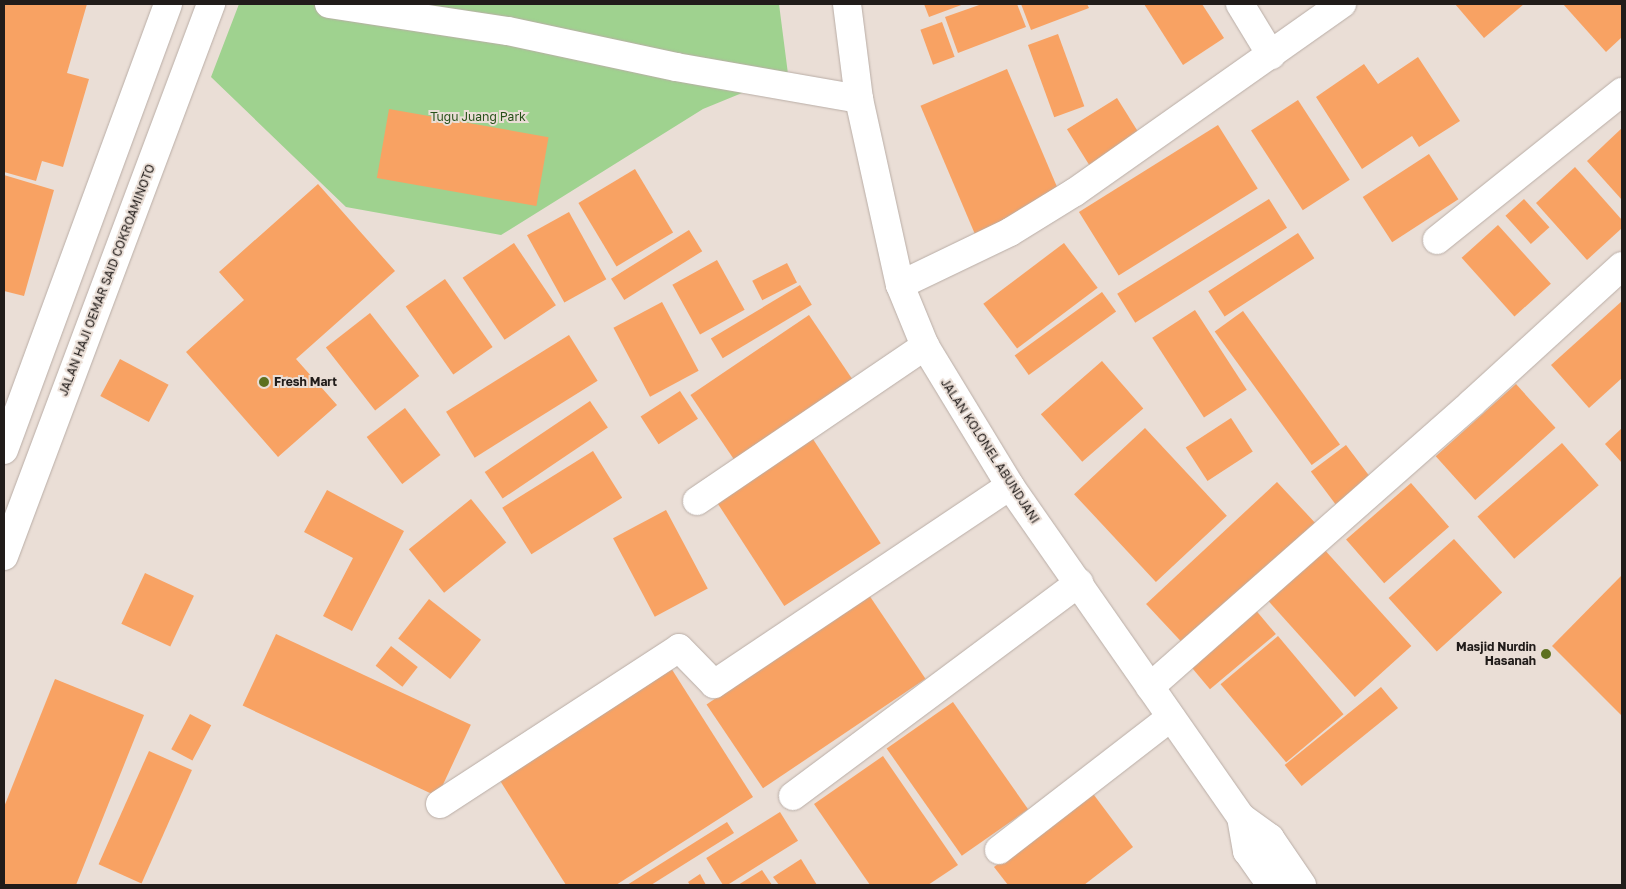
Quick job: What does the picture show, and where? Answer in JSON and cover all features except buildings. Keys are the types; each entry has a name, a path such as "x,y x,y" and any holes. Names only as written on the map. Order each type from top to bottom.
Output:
{"main road":[{"path":"4,450 168,4"},
{"name":"JALAN HAJI OEMAR SAID COKROAMINOTO","path":"4,556 211,4"},
{"path":"329,4 508,31 676,67 859,99"},
{"name":"JALAN KOLONEL ABUNDJANI","path":"847,4 859,99 900,285 925,346 1010,486 1150,687 1241,817 1270,838 1302,885"},
{"path":"1240,4 1271,55"},
{"path":"900,285 1010,232 1075,192 1342,4"},
{"path":"1437,240 1622,92"},
{"path":"1150,687 1472,403 1622,266"},
{"path":"697,501 925,346"},
{"path":"440,804 679,648 714,684 1010,486"},
{"path":"793,796 1079,583"},
{"path":"999,850 1171,717"},
{"path":"1241,817 1247,851 1271,885"}],"green space":[{"name":"Tugu Juang Park","path":"239,4 779,4 788,74 703,109 501,235 346,207 211,77"}],"place":[{"name":"Fresh Mart","path":"264,382"},
{"name":"Masjid Nurdin Hasanah","path":"1546,654"}]}
